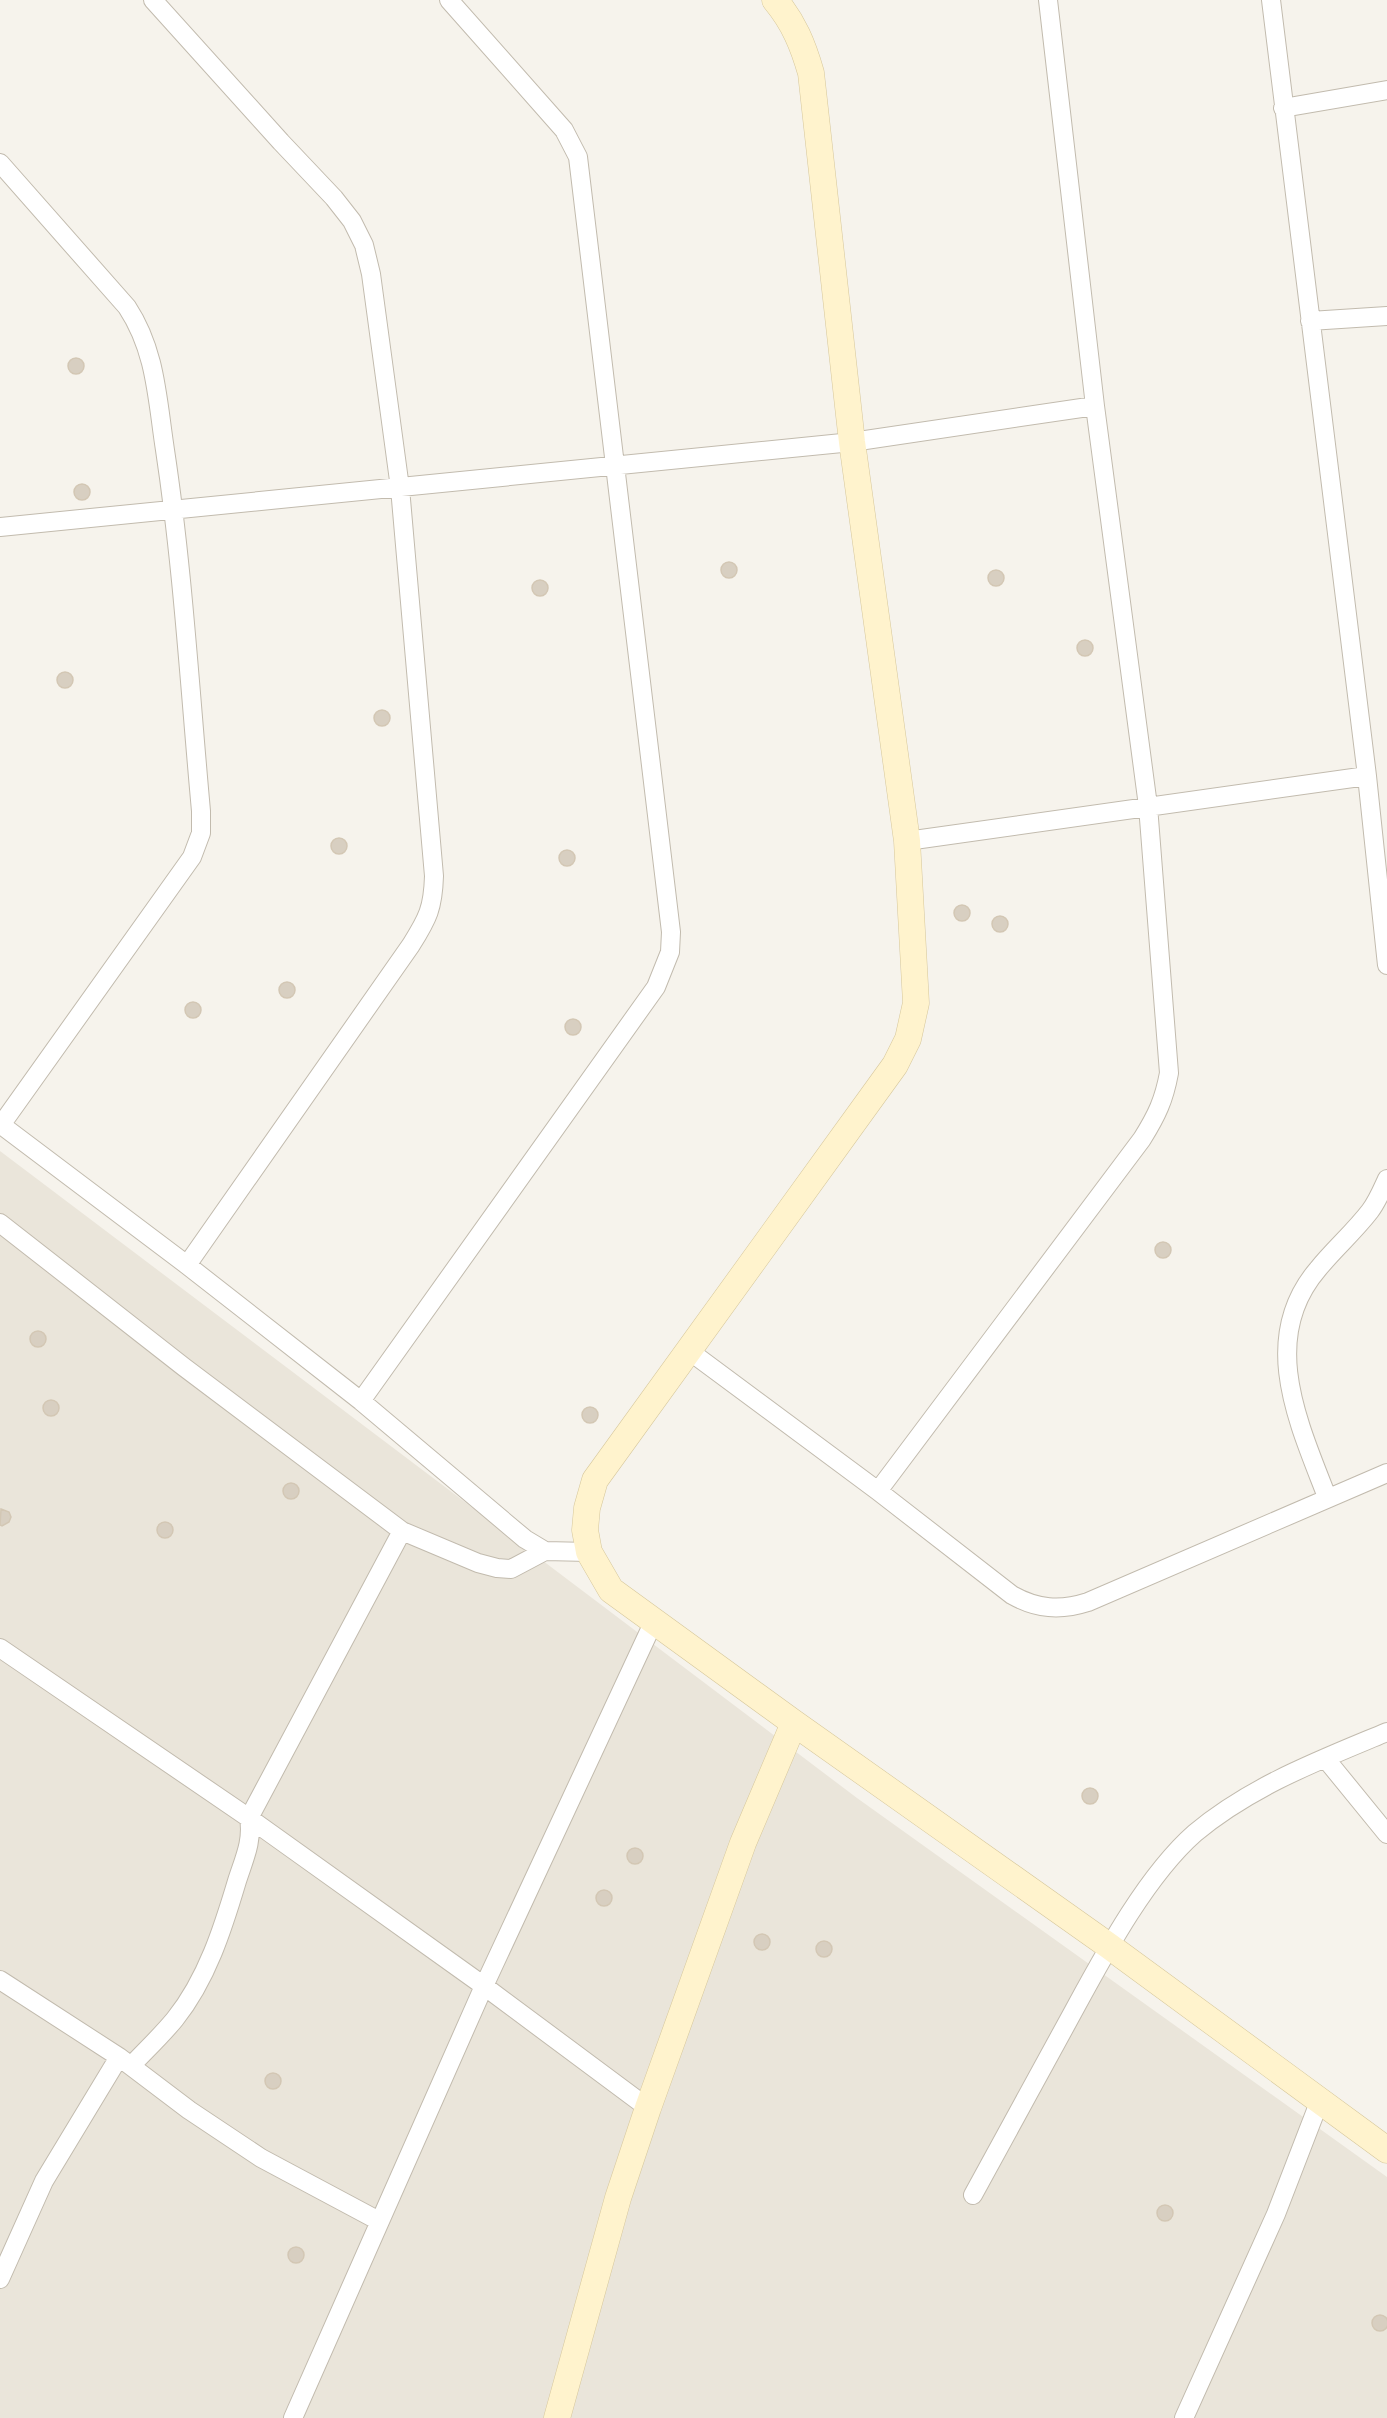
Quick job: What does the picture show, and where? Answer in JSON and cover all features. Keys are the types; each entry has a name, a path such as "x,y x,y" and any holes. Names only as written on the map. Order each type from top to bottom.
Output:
{"street":[{"path":"153,0 334,198 352,221 364,245 371,274 400,488 434,876 433,902 427,921 188,1265"},
{"path":"361,1401 656,987 670,952 671,932 578,157 564,130 449,0"},
{"path":"775,0 793,23 803,44 811,73 852,442 907,841 916,1003 908,1040 878,1089 595,1480 585,1530 590,1552 611,1590 1109,1946 1387,2150"},
{"path":"878,1491 1142,1139 1157,1116 1165,1096 1169,1072 1148,806 1095,406 1048,0"},
{"path":"1271,0 1367,776 1387,964"},
{"path":"1283,108 1387,90"},
{"path":"0,163 127,307 140,326 150,353 174,510 201,811 201,833 192,857 1,1124 188,1265 361,1401 525,1539 545,1551"},
{"path":"1310,321 1387,316"},
{"path":"0,527 852,442 1095,406"},
{"path":"907,841 1367,776"},
{"path":"1327,1497 1295,1412 1285,1355 1290,1323 1300,1294 1317,1269 1372,1210 1387,1179"},
{"path":"0,1222 184,1367 402,1531 478,1563 497,1568 511,1569 545,1551 590,1552"},
{"path":"688,1350 878,1491 1012,1595 1026,1603 1056,1609 1088,1602 1387,1473"},
{"path":"0,2279 44,2181 125,2061 176,2018 200,1981 212,1956 248,1851 251,1832 249,1818 402,1531"},
{"path":"293,2418 483,1986 654,1621"},
{"path":"0,1648 249,1818 648,2108"},
{"path":"557,2418 618,2198 648,2108 739,1854 794,1723"},
{"path":"973,2195 1109,1946 1164,1866 1194,1834 1226,1810 1268,1784 1387,1732"},
{"path":"1325,1758 1387,1834"},
{"path":"0,1980 125,2061 189,2110 261,2158 379,2221"},
{"path":"1185,2418 1276,2214 1320,2100"}],"shaded area":[{"path":"0,1151 857,1798 1387,2177 1387,2418 0,2418"}],"building":[{"path":"73,358 79,358 84,366 82,372 73,374 68,369 68,363"},
{"path":"79,484 85,484 90,492 88,498 79,500 74,495 74,489"},
{"path":"726,562 732,562 737,570 735,576 726,578 721,573 721,567"},
{"path":"993,570 999,570 1004,578 1002,584 993,586 988,581 988,575"},
{"path":"537,580 543,580 548,588 546,594 537,596 532,591 532,585"},
{"path":"1082,640 1088,640 1093,648 1091,654 1082,656 1077,651 1077,645"},
{"path":"62,672 68,672 73,680 71,686 62,688 57,683 57,677"},
{"path":"379,710 385,710 390,718 388,724 379,726 374,721 374,715"},
{"path":"336,838 342,838 347,846 345,852 336,854 331,849 331,843"},
{"path":"564,850 570,850 575,858 573,864 564,866 559,861 559,855"},
{"path":"959,905 965,905 970,913 968,919 959,921 954,916 954,910"},
{"path":"997,916 1003,916 1008,924 1006,930 997,932 992,927 992,921"},
{"path":"284,982 290,982 295,990 293,996 284,998 279,993 279,987"},
{"path":"190,1002 196,1002 201,1010 199,1016 190,1018 185,1013 185,1007"},
{"path":"570,1019 576,1019 581,1027 579,1033 570,1035 565,1030 565,1024"},
{"path":"1160,1242 1166,1242 1171,1250 1169,1256 1160,1258 1155,1253 1155,1247"},
{"path":"35,1331 41,1331 46,1339 44,1345 35,1347 30,1342 30,1336"},
{"path":"48,1400 54,1400 59,1408 57,1414 48,1416 43,1411 43,1405"},
{"path":"587,1407 593,1407 598,1415 596,1421 587,1423 582,1418 582,1412"},
{"path":"288,1483 294,1483 299,1491 297,1497 288,1499 283,1494 283,1488"},
{"path":"1,1509 9,1512 11,1517 9,1522 2,1526 0,1525"},
{"path":"162,1522 168,1522 173,1530 171,1536 162,1538 157,1533 157,1527"},
{"path":"1087,1788 1093,1788 1098,1796 1096,1802 1087,1804 1082,1799 1082,1793"},
{"path":"632,1848 638,1848 643,1856 641,1862 632,1864 627,1859 627,1853"},
{"path":"601,1890 607,1890 612,1898 610,1904 601,1906 596,1901 596,1895"},
{"path":"759,1934 765,1934 770,1942 768,1948 759,1950 754,1945 754,1939"},
{"path":"821,1941 827,1941 832,1949 830,1955 821,1957 816,1952 816,1946"},
{"path":"270,2073 276,2073 281,2081 279,2087 270,2089 265,2084 265,2078"},
{"path":"1162,2205 1168,2205 1173,2213 1171,2219 1162,2221 1157,2216 1157,2210"},
{"path":"293,2247 299,2247 304,2255 302,2261 293,2263 288,2258 288,2252"},
{"path":"1377,2315 1383,2315 1388,2323 1386,2329 1377,2331 1372,2326 1372,2320"}]}
